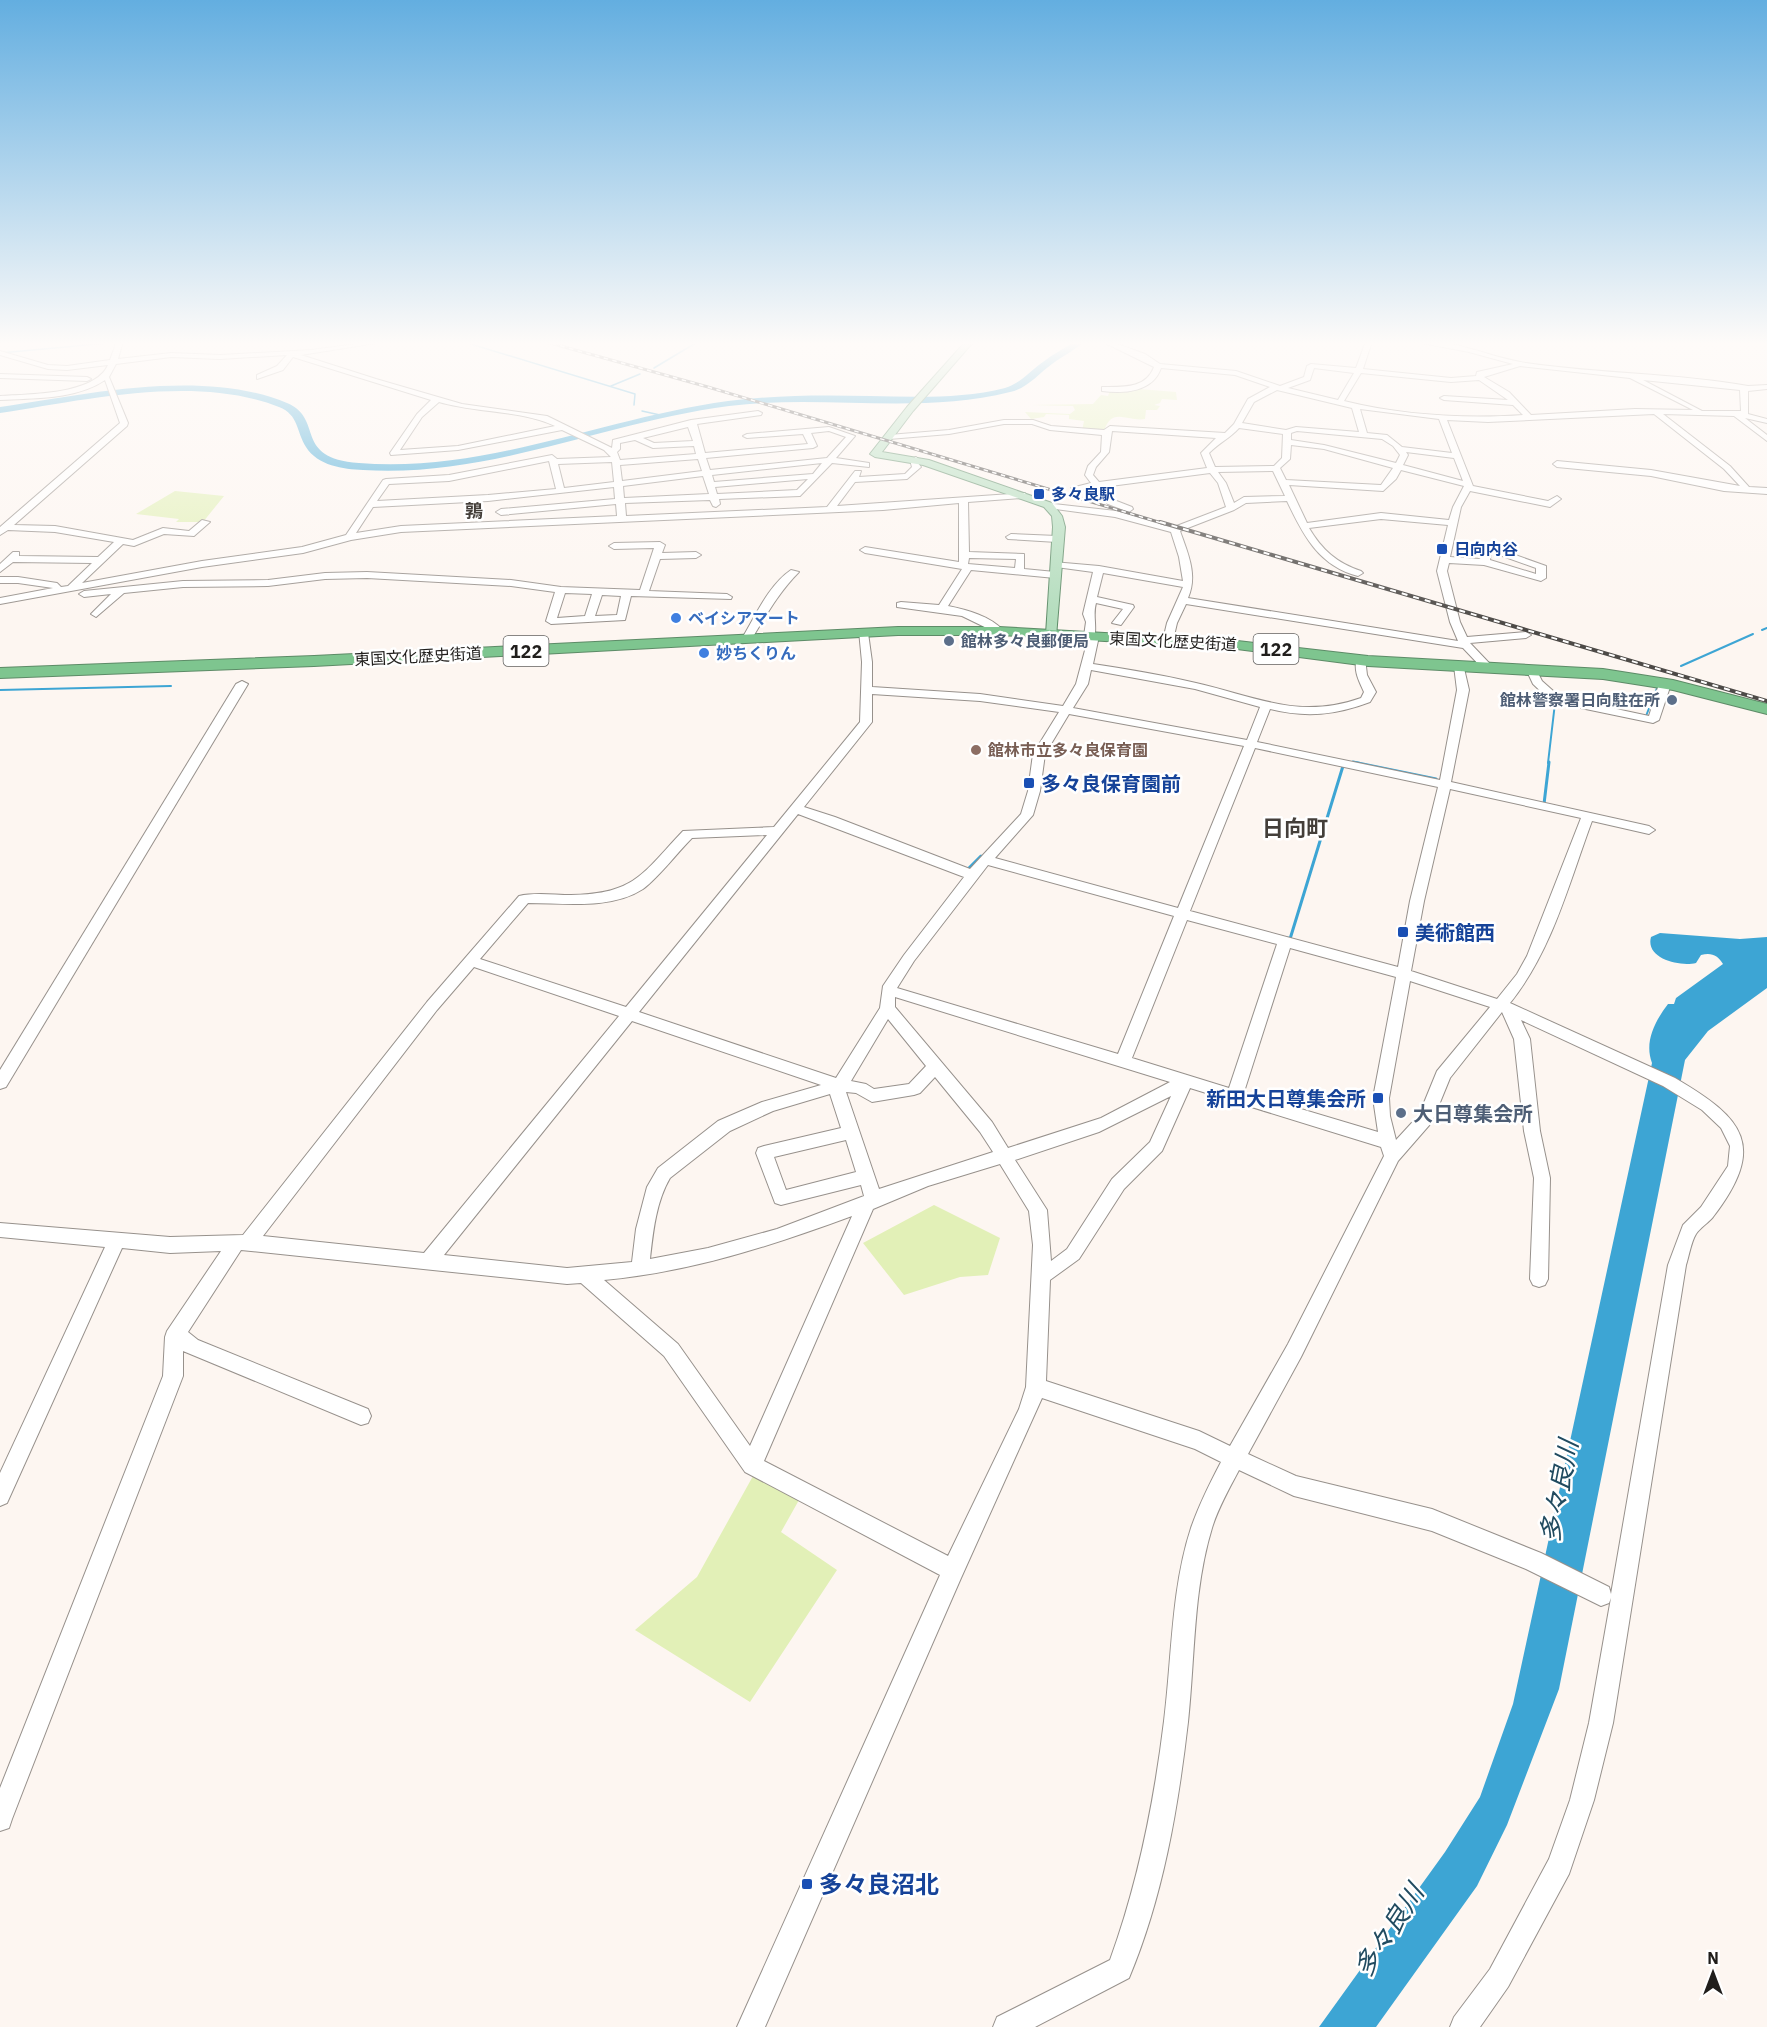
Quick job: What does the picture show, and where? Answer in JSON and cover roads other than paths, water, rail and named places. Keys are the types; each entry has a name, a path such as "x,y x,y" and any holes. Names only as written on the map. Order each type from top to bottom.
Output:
{"highway":[{"name":"東国文化歴史街道","path":"0,673 129,669 863,633 999,631 1240,645 1361,660 1603,674 1665,684 1767,708"}],"main road":[{"path":"889,437 876,454 916,460 1048,505 1058,519 1052,634"}],"street":[{"path":"3,530 114,436"},
{"path":"406,436 394,453 458,448 522,436"},
{"path":"583,436 596,442 616,458"},
{"path":"622,518 616,442 642,436"},
{"path":"697,436 719,513"},
{"path":"752,436 747,436 748,452 758,466"},
{"path":"811,436 822,446"},
{"path":"501,512 621,501 800,493 851,436"},
{"path":"889,437 906,436"},
{"path":"1106,436 1105,452 1092,466 1089,474 1111,502 1178,528"},
{"path":"1221,436 1227,436"},
{"path":"1227,436 1217,440 1205,453 1212,470 1222,483 1231,508"},
{"path":"1075,488 1212,470 1276,468 1286,459 1287,436"},
{"path":"1281,482 1383,488 1393,477 1404,455 1384,437 1370,436"},
{"path":"1450,436 1469,486 1457,507 1442,571 1449,608 1465,642 1487,667"},
{"path":"1684,436 1729,468 1747,490"},
{"path":"636,437 653,446 699,442"},
{"path":"1288,442 1324,447 1469,486 1550,504 1557,500"},
{"path":"555,462 702,456 843,444"},
{"path":"1399,449 1458,456"},
{"path":"350,537 386,482 448,478 552,458 555,462 560,489"},
{"path":"373,504 419,503 502,495 758,466 830,460 869,461 830,509"},
{"path":"852,480 907,476 917,467 913,462 916,460"},
{"path":"1557,464 1651,473 1724,488 1767,491"},
{"path":"1276,468 1289,498 1316,546 1343,570 1358,573"},
{"path":"710,485 815,476"},
{"path":"501,524 502,495"},
{"path":"0,601 133,576 303,550 350,537 401,529 830,509 1022,495"},
{"path":"1048,505 1116,514 1178,528 1251,498 1289,498"},
{"path":"941,609 966,566 963,501"},
{"path":"1305,526 1381,516 1453,523"},
{"path":"3,530 43,527 137,542 163,531 191,534 205,522"},
{"path":"1168,640 1172,623 1189,585 1178,528"},
{"path":"1011,537 1058,539"},
{"path":"0,580 18,580 69,587 121,541"},
{"path":"614,546 660,545 644,592"},
{"path":"1443,560 1485,562 1541,578 1541,566 1490,549 1486,550 1485,562"},
{"path":"865,550 1019,572 1099,569 1189,585"},
{"path":"657,556 696,555"},
{"path":"964,555 1021,556 1019,572"},
{"path":"0,569 13,557 101,560"},
{"path":"752,1465 870,1201 866,1177 838,1094 840,1085 909,958 972,875 1027,815 1034,791 1039,754 1082,684 1091,636 1091,622 1088,614 1099,569"},
{"path":"750,639 749,635 772,599 788,575 794,572"},
{"path":"30,595 88,594 183,584 268,583 350,575 429,577 511,583 561,590 727,597"},
{"path":"96,614 133,576"},
{"path":"561,590 550,621 621,618 627,591"},
{"path":"589,619 598,591"},
{"path":"1092,599 1129,607 1117,623"},
{"path":"1183,600 1310,622 1465,642 1526,635"},
{"path":"900,605 941,609 981,619 999,631"},
{"path":"428,1262 866,722 867,690 863,633"},
{"path":"1087,666 1198,686 1266,706 1306,712 1343,709 1366,700 1370,692 1362,675 1361,660"},
{"path":"1390,1149 1382,1116 1381,1098 1424,869 1445,784 1464,685 1459,666"},
{"path":"1531,669 1537,682 1556,700 1653,720 1665,684"},
{"path":"0,1083 242,684"},
{"path":"867,690 1015,702 1251,744 1445,784 1649,830"},
{"path":"1123,1060 1266,706"},
{"path":"796,809 831,820 972,875"},
{"path":"1007,2027 1120,1970 1132,1938 1150,1873 1169,1779 1196,1546 1207,1511 1301,1340 1390,1149 1426,1118 1443,1075 1504,1007 1523,977 1534,956 1588,816"},
{"path":"0,1819 173,1376 174,1337 242,1243 432,1006 524,899 605,897 629,891 639,885 688,834 777,831"},
{"path":"986,860 1404,974 1504,1007 1638,1068 1693,1096 1708,1106 1727,1124 1738,1146 1736,1167 1707,1212 1689,1230 1677,1265 1596,1745 1582,1800 1560,1864 1499,1978 1464,2027"},
{"path":"1235,1095 1285,942"},
{"path":"471,961 840,1085 860,1088 872,1096 914,1089 936,1066"},
{"path":"888,999 1123,1060 1235,1095 1390,1149"},
{"path":"751,2027 953,1570 1028,1411 1036,1388 1042,1275 1041,1227 1038,1210 986,1127 936,1066 888,999"},
{"path":"1504,1007 1522,1039 1532,1131 1541,1168 1539,1279"},
{"path":"0,1230 170,1245 242,1243 567,1276 640,1269 708,1256 778,1236 915,1181 1004,1157 1090,1129 1147,1104 1185,1080"},
{"path":"1042,1275 1058,1266 1072,1254 1118,1184 1156,1146 1185,1080"},
{"path":"640,1269 645,1229 656,1187 664,1173 724,1126 768,1106 840,1085"},
{"path":"852,1132 764,1153 781,1198 866,1177"},
{"path":"0,1496 116,1241"},
{"path":"585,1275 671,1350 752,1465 953,1570"},
{"path":"174,1337 361,1416"},
{"path":"1036,1388 1199,1441 1294,1486 1432,1520 1533,1561 1601,1595"}],"water":[{"path":"1660,933 1740,939 1767,937 1767,988 1708,1031 1685,1060 1559,1689 1507,1825 1477,1886 1376,2027 1319,2027 1445,1852 1480,1797 1513,1704 1652,1063 1649,1047 1652,1032 1668,1004 1674,1004 1676,998 1723,964 1719,958 1711,954 1701,955 1696,963 1689,964 1665,960 1653,951 1651,945 1651,937"}],"waterway":[{"path":"306,436 315,452 336,463 367,467 413,468 458,464 503,456 583,436"},
{"path":"1762,630 1767,628"},
{"path":"1681,666 1753,634"},
{"path":"0,690 171,686"},
{"path":"1646,716 1657,688"},
{"path":"1548,763 1555,703 1574,707"},
{"path":"1360,763 1353,762 1436,779"},
{"path":"1544,804 1549,762"},
{"path":"1288,938 1290,939 1343,766"},
{"path":"967,870 981,856"}],"railway":[{"path":"870,436 1165,524"},
{"path":"1160,522 1767,701"}],"place":[{"name":"多々良駅","path":"1039,494"},
{"name":"日向内谷","path":"1442,549"},
{"name":"ベイシアマート","path":"676,618"},
{"name":"館林多々良郵便局","path":"949,641"},
{"name":"妙ちくりん","path":"704,653"},
{"name":"館林警察署日向駐在所","path":"1672,700"},
{"name":"館林市立多々良保育園","path":"976,750"},
{"name":"多々良保育園前","path":"1029,783"},
{"name":"美術館西","path":"1403,932"},
{"name":"新田大日尊集会所","path":"1378,1098"},
{"name":"大日尊集会所","path":"1401,1113"},
{"name":"多々良沼北","path":"807,1884"}],"district":[{"name":"鶉","path":"474,510"},
{"name":"日向町","path":"1295,827"}],"water label":[{"name":"多々良川","path":"1558,1491"},
{"name":"多々良川","path":"1388,1930"}]}
